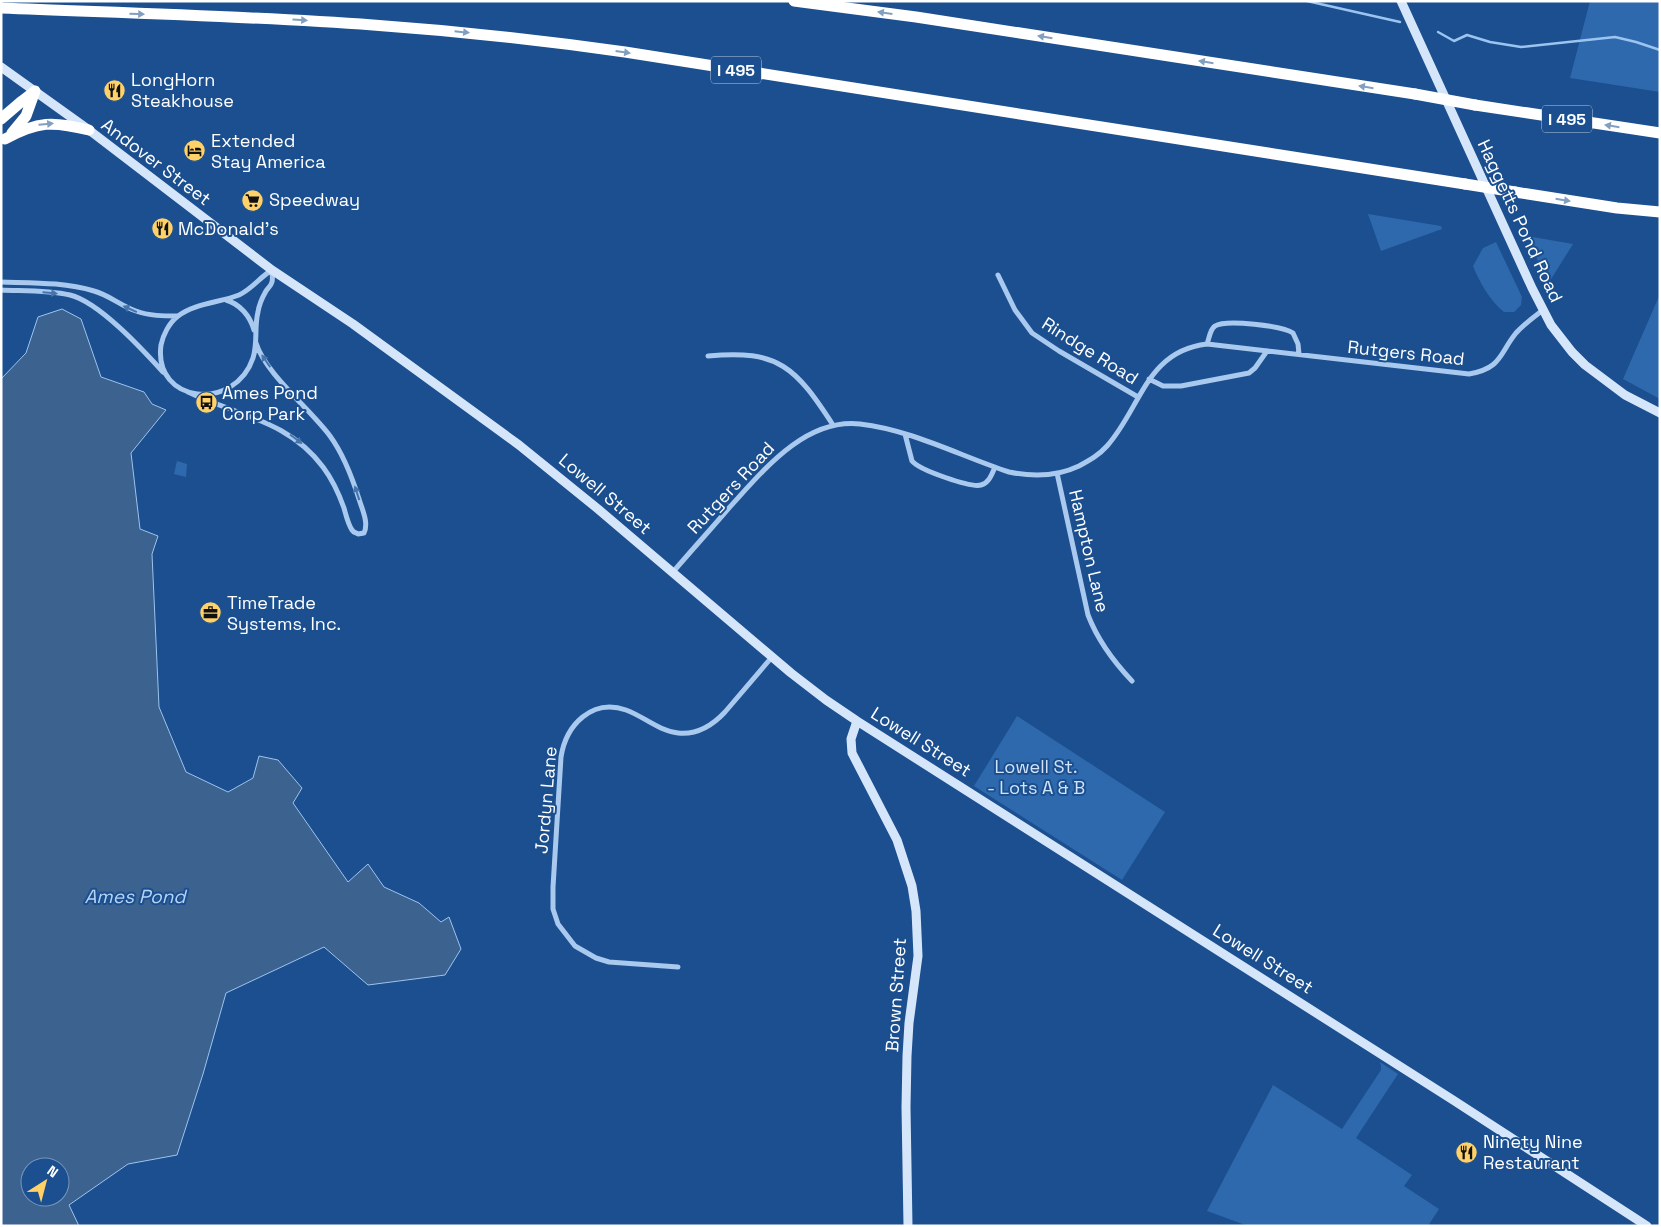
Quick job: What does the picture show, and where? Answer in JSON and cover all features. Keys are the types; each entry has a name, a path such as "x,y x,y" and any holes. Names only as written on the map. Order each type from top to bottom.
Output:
{"highway":[{"name":"I 495","path":"794,1 916,17 1660,133"},
{"name":"I 495","path":"1,9 355,24 537,40 625,52 1617,208 1660,212"},
{"path":"1,119 35,92"},
{"path":"3,141 26,116 35,92"},
{"path":"3,141 32,127 44,124 71,126 89,130"}],"main road":[{"name":"Haggetts Pond Road","path":"1401,1 1543,310 1556,331 1584,365 1625,395 1660,413"},
{"name":"Andover Street","path":"1,67 89,130 290,283"},
{"name":"Lowell Street","path":"290,283 353,324 552,470 772,657 809,687 857,721 1453,1100 1647,1226"},
{"name":"Brown Street","path":"857,721 851,739 852,753 897,840 912,886 916,911 918,956 907,1064 908,1226"}],"street":[{"path":"163,372 161,357 162,340 172,322 178,316 195,308 225,300 251,288 272,270"},
{"path":"188,392 206,395 226,390 248,368 253,358 256,342 257,314 265,293 272,284 272,270"},
{"name":"Rindge Road","path":"998,275 1015,310 1032,333 1138,397"},
{"path":"1,282 80,287 99,293 137,312 178,316"},
{"path":"1,290 62,294 83,299 99,309 177,385 213,403 274,426 302,444 314,455 332,482 344,506 351,528 356,533 364,532 365,521 362,509 346,464 338,449 317,420 271,369 259,352 256,342"},
{"path":"225,300 234,303 244,311 256,334"},
{"name":"Rutgers Road","path":"672,572 737,499 782,453 801,440 833,425 859,424 905,434 995,467 1029,476 1057,473 1070,470 1090,460 1103,450 1118,432 1149,379 1162,364 1176,354 1191,347 1207,344 1469,374 1479,372 1501,358 1518,330 1543,310"},
{"path":"1207,344 1213,328 1226,323 1284,328 1293,333 1298,344 1299,354"},
{"path":"1149,379 1163,386 1181,386 1248,373 1256,368 1267,351"},
{"path":"708,356 747,355 783,365 800,380 833,425"},
{"path":"905,434 912,461 922,468 964,484 976,486 987,482 995,467"},
{"name":"Hampton Lane","path":"1057,473 1088,615 1106,651 1115,664 1132,681"},
{"name":"Jordyn Lane","path":"678,967 609,962 596,958 575,946 558,924 554,909 553,887 561,757 565,740 572,727 582,717 596,710 608,708 626,710 661,728 676,733 690,733 705,728 725,712 772,657"}],"green space":[{"path":"1590,1 1660,1 1660,92 1570,78"},
{"path":"1368,214 1441,226 1442,229 1381,251"},
{"path":"1527,236 1573,244 1548,284"},
{"path":"1496,242 1522,297 1521,305 1514,312 1504,312 1494,303 1482,285 1473,266 1483,248"},
{"path":"1660,294 1660,399 1623,379"},
{"path":"177,461 187,464 186,477 174,474"},
{"name":"Lowell St. - Lots A & B","path":"1017,716 1165,812 1122,880 974,786"},
{"path":"1380,1062 1398,1074 1356,1138 1412,1175 1404,1186 1439,1209 1428,1226 1248,1226 1207,1211 1273,1085 1342,1129 1381,1070"}],"water":[{"name":"Ames Pond","path":"62,309 81,319 101,377 144,392 152,404 166,410 131,453 140,529 158,536 152,554 159,707 186,772 228,792 253,778 259,756 278,760 302,788 293,803 348,882 368,864 384,887 419,903 441,922 449,917 461,949 445,975 368,985 324,947 226,993 177,1155 128,1164 70,1204 70,1157 20,1157 20,1207 70,1207 79,1226 1,1226 1,379 26,353 38,317"}],"waterway":[{"path":"1307,1 1400,22"},
{"path":"1438,32 1454,41 1467,35 1490,42 1521,47 1615,37 1660,50"}],"place":[{"name":"LongHorn Steakhouse","path":"115,90"},
{"name":"Extended Stay America","path":"195,151"},
{"name":"Speedway","path":"253,200"},
{"name":"McDonald's","path":"162,229"},
{"name":"Ames Pond Corp Park","path":"206,403"},
{"name":"TimeTrade Systems, Inc.","path":"211,613"},
{"name":"Ninety Nine Restaurant","path":"1467,1152"}]}
